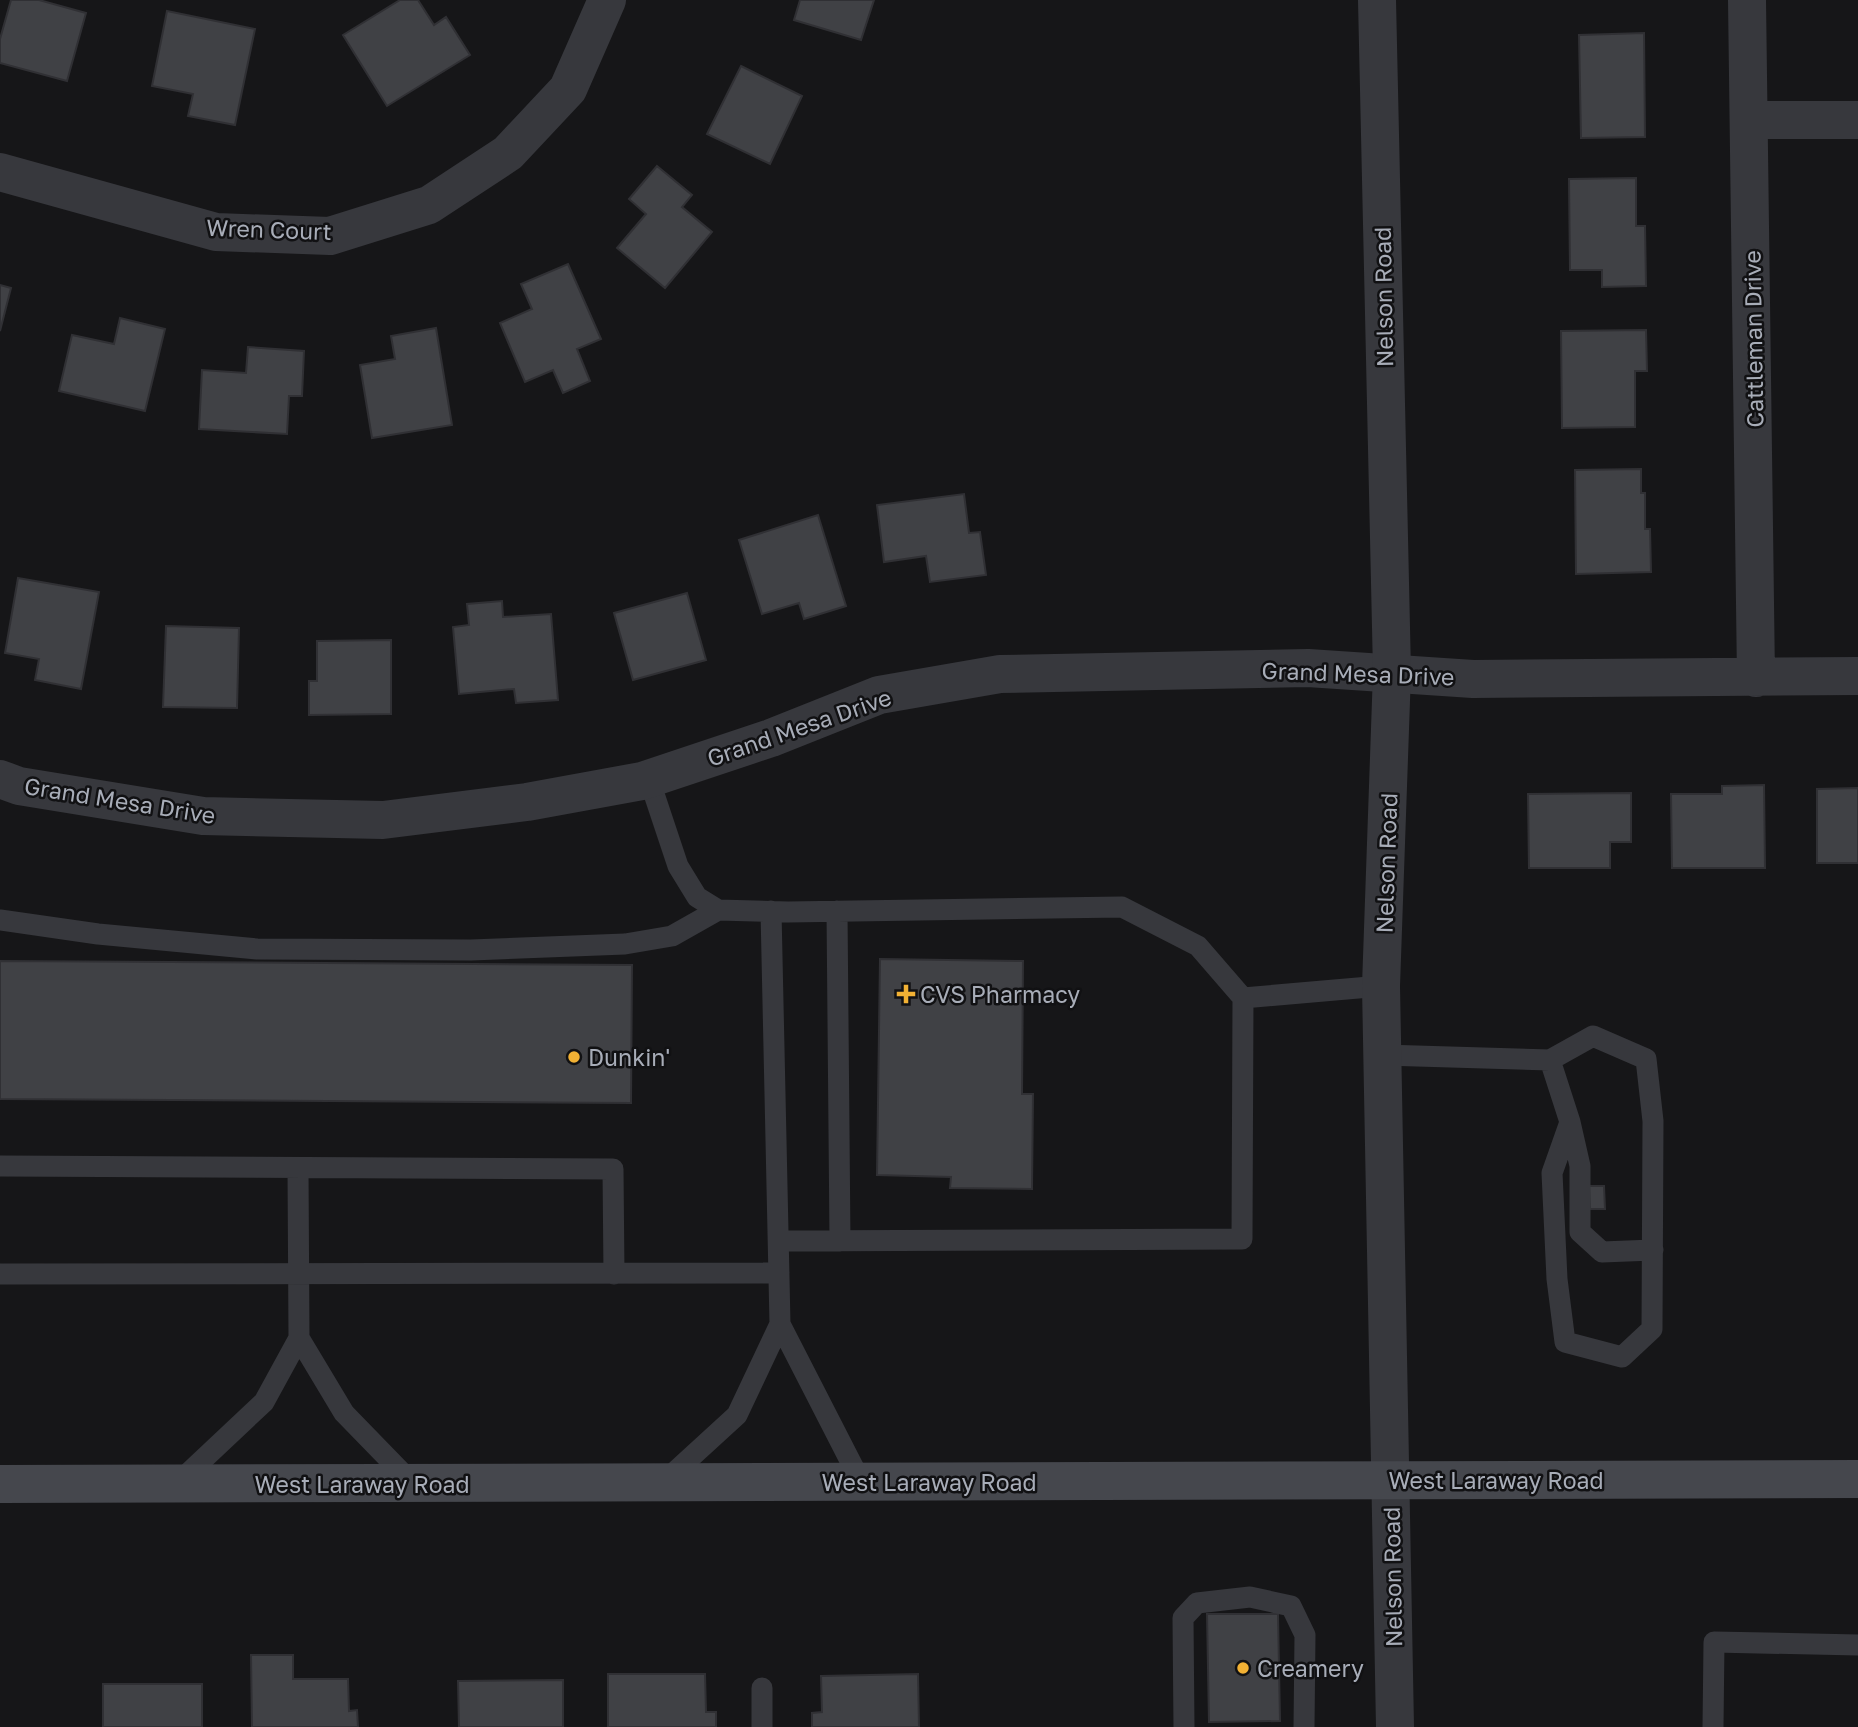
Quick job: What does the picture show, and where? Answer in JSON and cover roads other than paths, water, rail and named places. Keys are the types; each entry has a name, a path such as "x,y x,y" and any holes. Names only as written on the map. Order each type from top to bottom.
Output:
{"main road":[{"name":"West Laraway Road","path":"0,1484 1858,1479"}],"street":[{"name":"Wren Court","path":"0,172 216,232 330,236 429,205 508,153 568,89 607,0"},
{"name":"Nelson Road","path":"1377,0 1392,672 1381,986 1395,1727"},
{"name":"Cattleman Drive","path":"1747,0 1751,120 1756,678"},
{"path":"1751,120 1858,120"},
{"name":"Grand Mesa Drive","path":"0,779 19,786 203,817 383,820 527,802 649,779 771,738 879,695 1000,674 1308,668 1473,679 1858,676"}],"lane":[{"path":"649,779 678,866 697,897 718,910"},
{"path":"0,920 98,934 257,949 471,950 625,944 672,936 718,910 1122,907 1198,946 1242,998 1242,1239 779,1241"},
{"path":"771,911 780,1324 861,1482"},
{"path":"837,911 840,1241"},
{"path":"1242,998 1381,986"},
{"path":"1383,1055 1550,1060 1592,1036 1646,1059 1653,1121 1652,1329 1622,1357 1566,1342 1557,1279 1552,1173 1570,1122"},
{"path":"1550,1060 1570,1122 1580,1166 1580,1231 1602,1252 1653,1250"},
{"path":"0,1166 613,1170 614,1274"},
{"path":"178,1484 264,1402 299,1338 298,1168"},
{"path":"0,1274 779,1273"},
{"path":"663,1483 737,1415 780,1324"},
{"path":"299,1338 344,1413 413,1483"},
{"path":"1184,1727 1183,1618 1198,1603 1251,1597 1291,1606 1306,1635 1304,1727"},
{"path":"1713,1727 1714,1642 1858,1645"},
{"path":"762,1688 762,1727"}],"place":[{"name":"CVS Pharmacy","path":"906,994"},
{"name":"Dunkin'","path":"574,1057"},
{"name":"Creamery","path":"1243,1668"}]}
